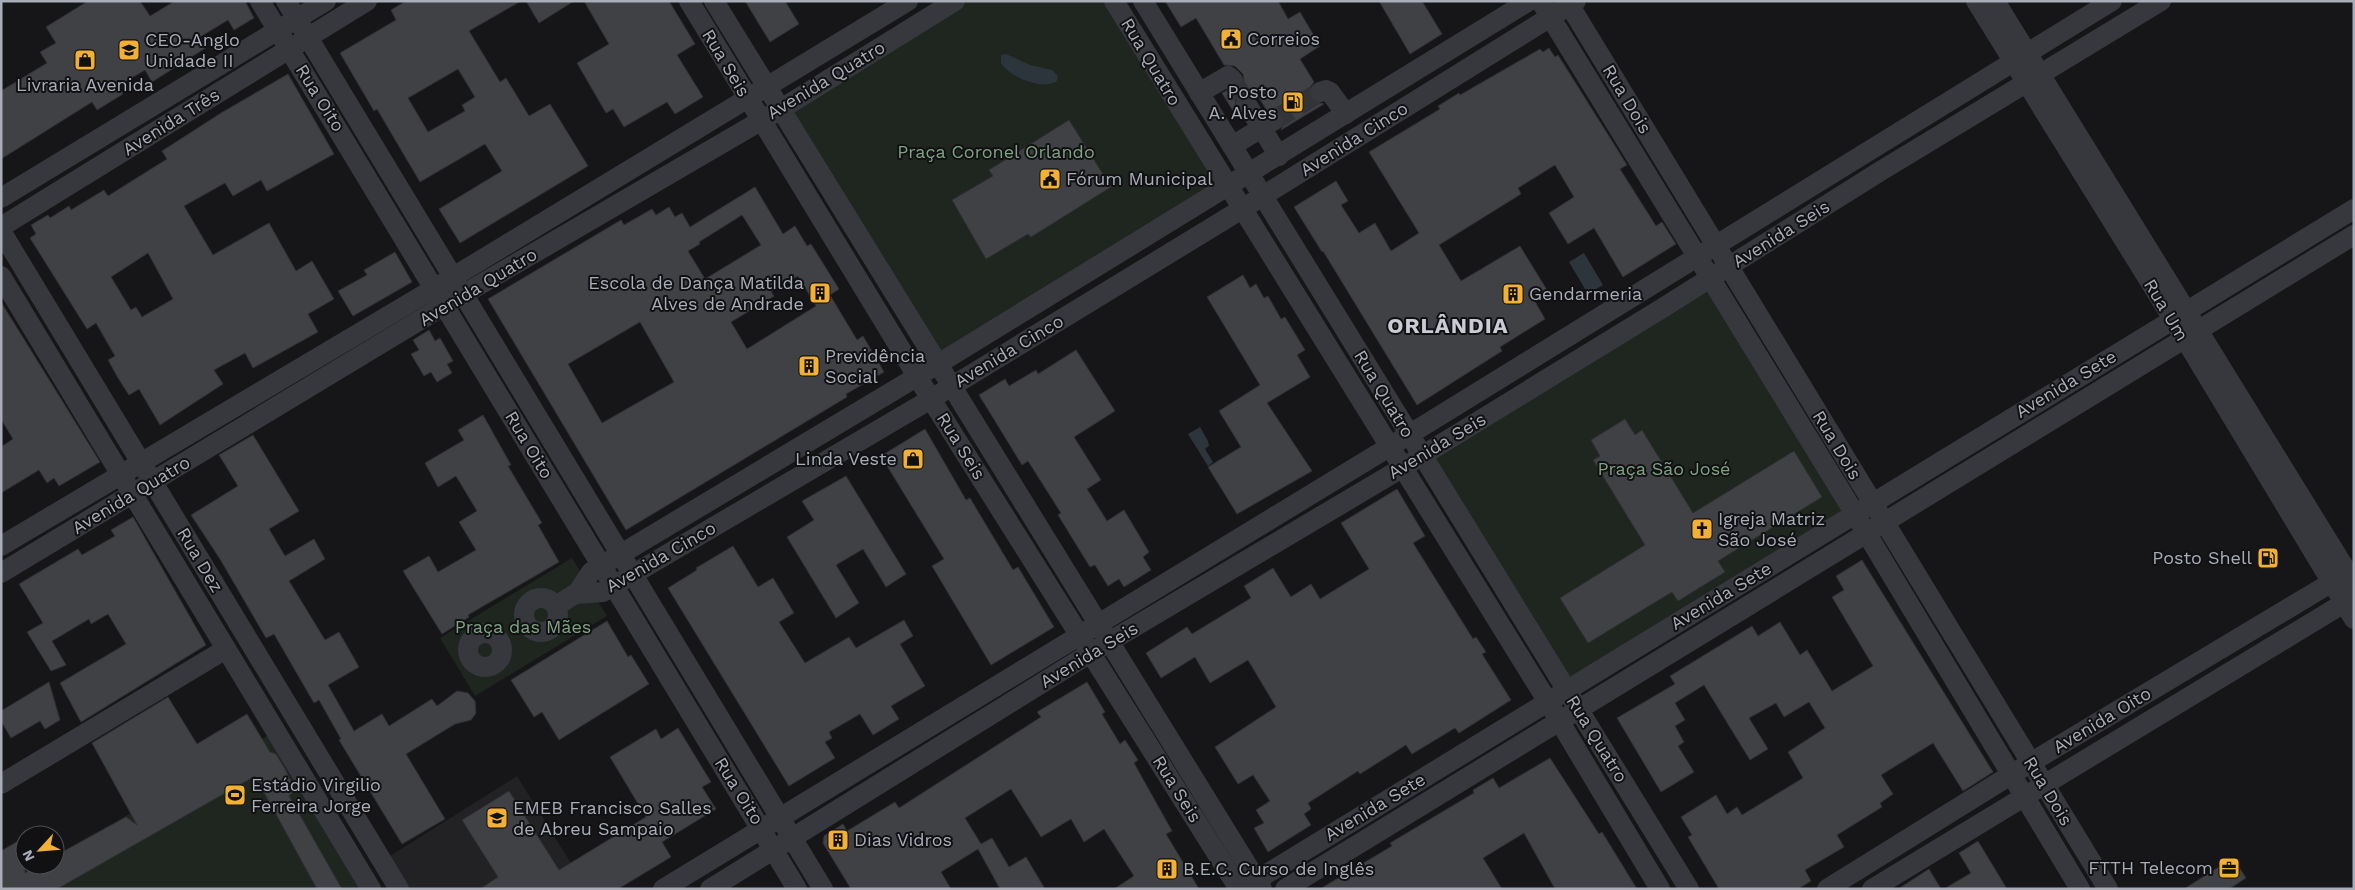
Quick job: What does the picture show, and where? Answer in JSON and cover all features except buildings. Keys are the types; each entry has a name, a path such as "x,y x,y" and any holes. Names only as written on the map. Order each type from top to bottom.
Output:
{"street":[{"name":"Rua Oito","path":"260,1 798,889"},
{"name":"Rua Oito","path":"286,1 823,889"},
{"name":"Avenida Três","path":"1,198 326,1"},
{"name":"Avenida Três","path":"1,227 367,1"},
{"name":"Rua Seis","path":"689,1 931,399 1080,635 1250,886"},
{"name":"Rua Seis","path":"714,1 1099,623 1250,886"},
{"name":"Avenida Quatro","path":"1,546 141,461 435,288 908,1"},
{"name":"Avenida Quatro","path":"1,573 445,305 781,109 955,1"},
{"name":"Rua Quatro","path":"1114,1 1548,702 1660,889"},
{"name":"Rua Quatro","path":"1142,1 1689,889"},
{"name":"Avenida Cinco","path":"576,594 587,575 602,565 938,364 1529,1"},
{"name":"Rua Um","path":"1976,1 2020,57 2190,335 2347,576 2351,607"},
{"name":"Rua Um","path":"1995,1 2020,57"},
{"name":"Avenida Seis","path":"663,889 1389,447 2112,1"},
{"name":"Avenida Seis","path":"710,889 1092,652 1422,456 1710,279 1879,172 2161,1"},
{"name":"Avenida Cinco","path":"576,594 603,592 614,586 931,399 1242,209 1546,9 1571,2"},
{"name":"Rua Dois","path":"1571,2 1730,266 1863,509 1866,534 2080,889"},
{"name":"Rua Dois","path":"1546,9 1710,279 1863,509 1884,523 2108,889"},
{"path":"1199,93 1228,76 1232,79"},
{"path":"1320,92 1326,90 1330,92 1346,114"},
{"path":"1246,103 1267,124 1279,156"},
{"path":"1232,146 1267,124"},
{"name":"Avenida Sete","path":"1250,886 2354,208"},
{"name":"Rua Dez","path":"1,231 400,889"},
{"name":"Avenida Sete","path":"1285,889 2354,235"},
{"name":"Rua Dez","path":"1,276 371,889"},
{"name":"Avenida Oito","path":"1827,889 2011,776 2030,762 2347,576"},
{"path":"500,641 526,625 525,610 531,601 542,598 556,606 576,594"},
{"name":"Avenida Oito","path":"1872,889 2023,795 2351,607"},
{"path":"1,784 226,649"}],"shaded area":[{"path":"1006,54 1030,65 1052,70 1058,76 1057,81 1051,84 1035,83 1011,73 1001,63 1001,55"},
{"path":"1584,253 1603,285 1588,294 1569,262"},
{"path":"1200,427 1208,441 1209,446 1205,449 1213,462 1208,466 1188,434"},
{"name":"EMEB Francisco Salles de Abreu Sampaio","path":"517,776 587,889 399,889 382,861"}],"green space":[{"name":"Praça Coronel Orlando","path":"955,1 1114,1 1228,187 938,364 781,109"},
{"name":"Praça São José","path":"1710,279 1855,514 1567,690 1421,456"},
{"name":"Praça das Mães","path":"572,558 607,616 475,696 440,638"},
{"name":"Estádio Virgilio Ferreira Jorge","path":"271,734 361,889 1,889 32,875 65,875 65,850"}],"tunnel":[{"path":"1232,79 1246,103"},
{"path":"1273,121 1320,92"}],"place":[{"name":"Correios","path":"1231,39"},
{"name":"CEO-Anglo Unidade II","path":"129,50"},
{"name":"Livraria Avenida","path":"85,60"},
{"name":"Posto A. Alves","path":"1293,102"},
{"name":"Fórum Municipal","path":"1050,179"},
{"name":"Escola de Dança Matilda Alves de Andrade","path":"820,293"},
{"name":"Gendarmeria","path":"1513,294"},
{"name":"Previdência Social","path":"809,366"},
{"name":"Linda Veste","path":"913,459"},
{"name":"Igreja Matriz São José","path":"1702,529"},
{"name":"Posto Shell","path":"2268,558"},
{"name":"Estádio Virgilio Ferreira Jorge","path":"235,795"},
{"name":"EMEB Francisco Salles de Abreu Sampaio","path":"497,818"},
{"name":"Dias Vidros","path":"838,840"},
{"name":"FTTH Telecom","path":"2229,868"},
{"name":"B.E.C. Curso de Inglês","path":"1167,869"}],"district":[{"name":"ORLÂNDIA","path":"1448,325"}]}
